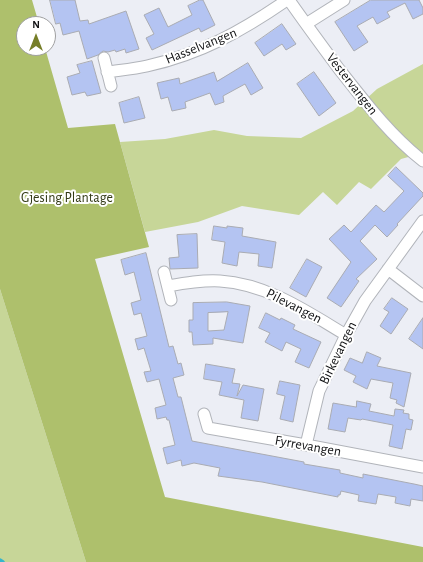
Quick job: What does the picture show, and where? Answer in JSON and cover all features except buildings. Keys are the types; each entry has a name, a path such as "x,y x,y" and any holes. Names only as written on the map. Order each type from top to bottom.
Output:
{"street":[{"name":"Vestervangen","path":"288,0 369,108 408,149 423,161"},
{"name":"Hasselvangen","path":"108,72 147,66 185,55 221,41 256,22 288,0"},
{"path":"306,24 344,0"},
{"path":"104,58 111,86"},
{"name":"Birkevangen","path":"306,445 319,391 346,334 365,301 423,221"},
{"path":"388,269 423,296"},
{"path":"164,272 171,300"},
{"name":"Pilevangen","path":"168,286 207,281 220,281 246,285 271,292 295,304 346,334"},
{"name":"Fyrrevangen","path":"204,414 208,428 423,467"}],"green space":[{"name":"Gjesing Plantage","path":"0,0 32,0 37,16 16,16 16,56 47,56 68,128 115,124 149,247 95,259 165,497 423,547 423,562 86,562 0,289"},
{"path":"423,64 423,153 401,159 371,189 359,182 337,205 323,192 299,215 242,206 198,222 145,232 120,142 165,139 214,130 247,136 301,138 353,111 377,89"},
{"path":"0,289 86,562 0,562"}]}
